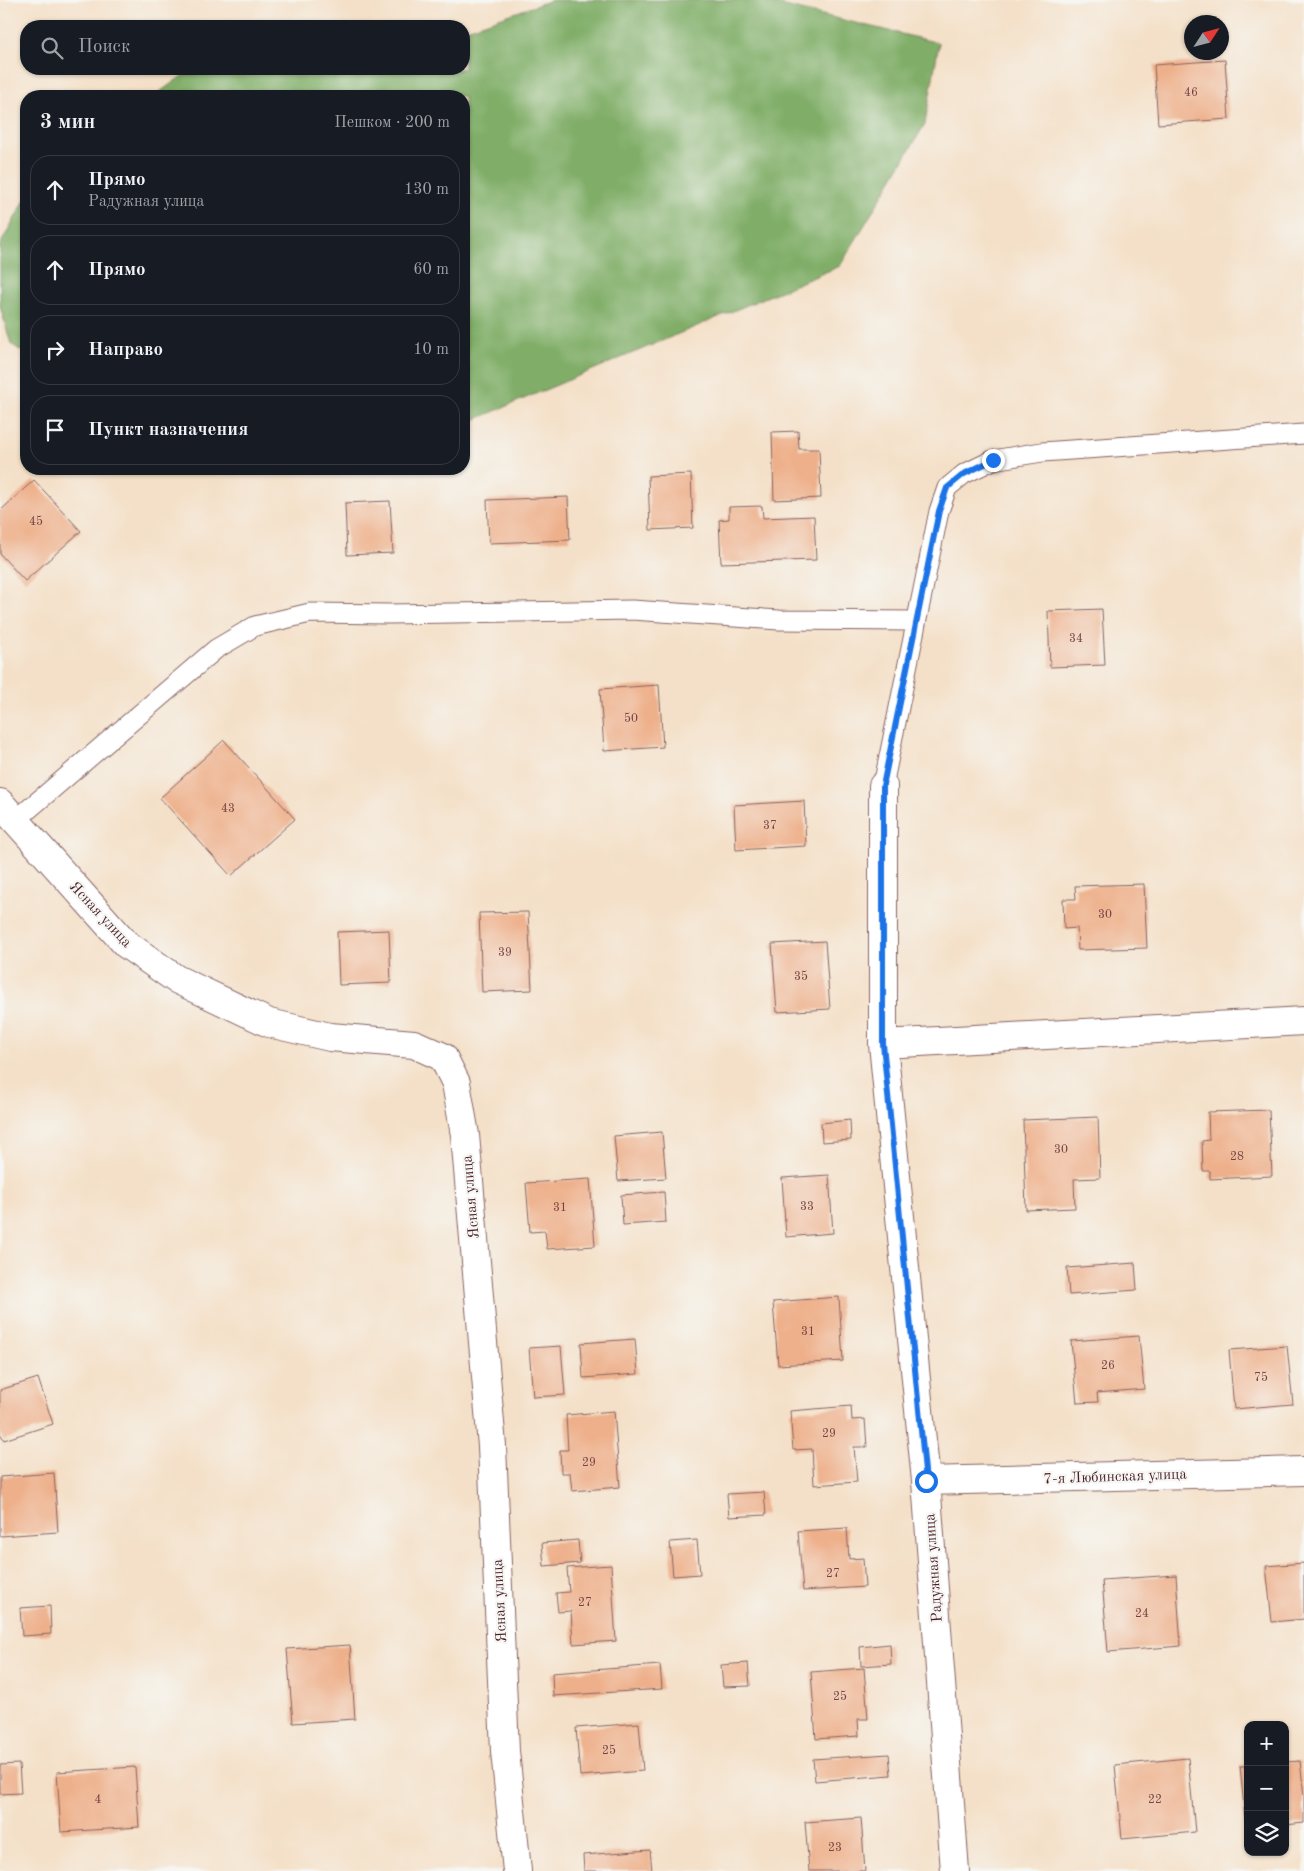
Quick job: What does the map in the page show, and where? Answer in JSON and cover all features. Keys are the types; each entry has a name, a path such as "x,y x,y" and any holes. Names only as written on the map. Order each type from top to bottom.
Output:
{"street":[{"name":"Радужная улица","path":"883,786 883,1044 926,1481 955,1871"},
{"name":"Ясная улица","path":"8,812 126,944 176,979 269,1023 330,1037 414,1044 443,1057 452,1074 456,1083 465,1135 491,1436 505,1751 517,1871"},
{"path":"883,1044 1304,1021"},
{"name":"7-я Любинская улица","path":"926,1481 1304,1471"}],"lane":[{"path":"883,786 939,511 947,488 964,474 993,460 1042,452 1304,434"},
{"path":"8,812 216,649 255,626 310,613 389,614 632,610 779,620 916,621"}],"green space":[{"path":"552,0 760,0 939,43 925,124 840,266 470,421 470,90 162,90 182,76 189,75 470,75 470,28"},
{"path":"20,209 20,350 11,344 0,306 0,245"}],"building":[{"path":"1225,60 1229,119 1158,124 1154,65"},
{"path":"798,431 799,449 819,449 821,498 774,500 772,432"},
{"path":"691,474 693,528 650,530 648,476"},
{"path":"34,480 81,531 25,581 0,554 0,511"},
{"path":"568,497 570,540 489,543 487,500"},
{"path":"390,501 393,553 347,555 345,503"},
{"path":"762,506 763,518 814,516 816,560 721,563 719,520 729,519 729,507"},
{"path":"1102,609 1105,665 1050,667 1048,611"},
{"path":"659,685 663,747 604,751 600,689"},
{"path":"224,740 295,819 231,876 160,798"},
{"path":"804,801 806,846 736,850 734,805"},
{"path":"1144,884 1147,948 1078,950 1077,928 1064,929 1063,899 1076,899 1075,886"},
{"path":"528,912 532,990 482,992 479,913"},
{"path":"389,930 391,983 339,985 337,932"},
{"path":"825,941 830,1009 777,1012 772,944"},
{"path":"1269,1110 1272,1176 1210,1179 1210,1171 1203,1171 1202,1141 1209,1140 1208,1112"},
{"path":"1098,1117 1100,1178 1074,1179 1075,1208 1026,1210 1023,1120"},
{"path":"850,1120 851,1140 822,1142 821,1123"},
{"path":"662,1132 666,1178 618,1181 614,1136"},
{"path":"829,1175 833,1233 786,1237 782,1178"},
{"path":"590,1179 595,1246 547,1249 545,1231 530,1232 526,1183"},
{"path":"664,1192 666,1222 623,1225 621,1195"},
{"path":"1135,1263 1137,1290 1069,1295 1067,1268"},
{"path":"839,1297 843,1361 778,1365 773,1302"},
{"path":"1139,1336 1144,1389 1097,1393 1098,1402 1077,1403 1071,1341"},
{"path":"635,1339 638,1374 583,1378 581,1343"},
{"path":"561,1346 565,1395 533,1397 529,1348"},
{"path":"1287,1346 1293,1404 1234,1409 1229,1350"},
{"path":"38,1378 53,1424 4,1440 0,1433 0,1390"},
{"path":"851,1406 852,1420 865,1419 867,1447 854,1447 857,1482 814,1485 812,1449 793,1450 790,1411"},
{"path":"614,1411 620,1487 572,1491 570,1473 561,1473 560,1450 568,1450 566,1415"},
{"path":"54,1473 58,1532 0,1536 0,1477"},
{"path":"764,1492 766,1515 729,1517 727,1494"},
{"path":"847,1528 849,1559 863,1558 865,1587 803,1591 798,1531"},
{"path":"578,1540 580,1563 544,1566 542,1543"},
{"path":"697,1540 700,1574 673,1576 670,1542"},
{"path":"1304,1563 1304,1619 1272,1622 1266,1566"},
{"path":"611,1565 616,1641 573,1644 571,1611 558,1612 556,1593 569,1592 567,1568"},
{"path":"1176,1575 1181,1646 1108,1652 1102,1580"},
{"path":"50,1606 51,1634 22,1636 20,1608"},
{"path":"890,1644 891,1664 861,1666 860,1647"},
{"path":"350,1645 355,1719 293,1723 287,1649"},
{"path":"748,1663 750,1686 723,1687 721,1665"},
{"path":"660,1665 662,1689 553,1696 552,1673"},
{"path":"864,1668 868,1719 858,1719 859,1736 816,1739 811,1672"},
{"path":"639,1723 643,1771 580,1776 576,1728"},
{"path":"889,1754 891,1775 815,1781 813,1759"},
{"path":"1188,1758 1195,1832 1122,1839 1115,1765"},
{"path":"1300,1761 1304,1795 1304,1823 1289,1825 1289,1762"},
{"path":"19,1764 21,1793 0,1794 0,1765"},
{"path":"1240,1766 1244,1766 1244,1808"},
{"path":"135,1767 139,1827 61,1832 57,1772"},
{"path":"861,1818 865,1871 809,1871 805,1822"},
{"path":"650,1850 652,1871 584,1871 583,1855"}],"route":[{"path":"926,1481 883,1044 883,786 939,511 947,488 964,474 993,460"}]}
